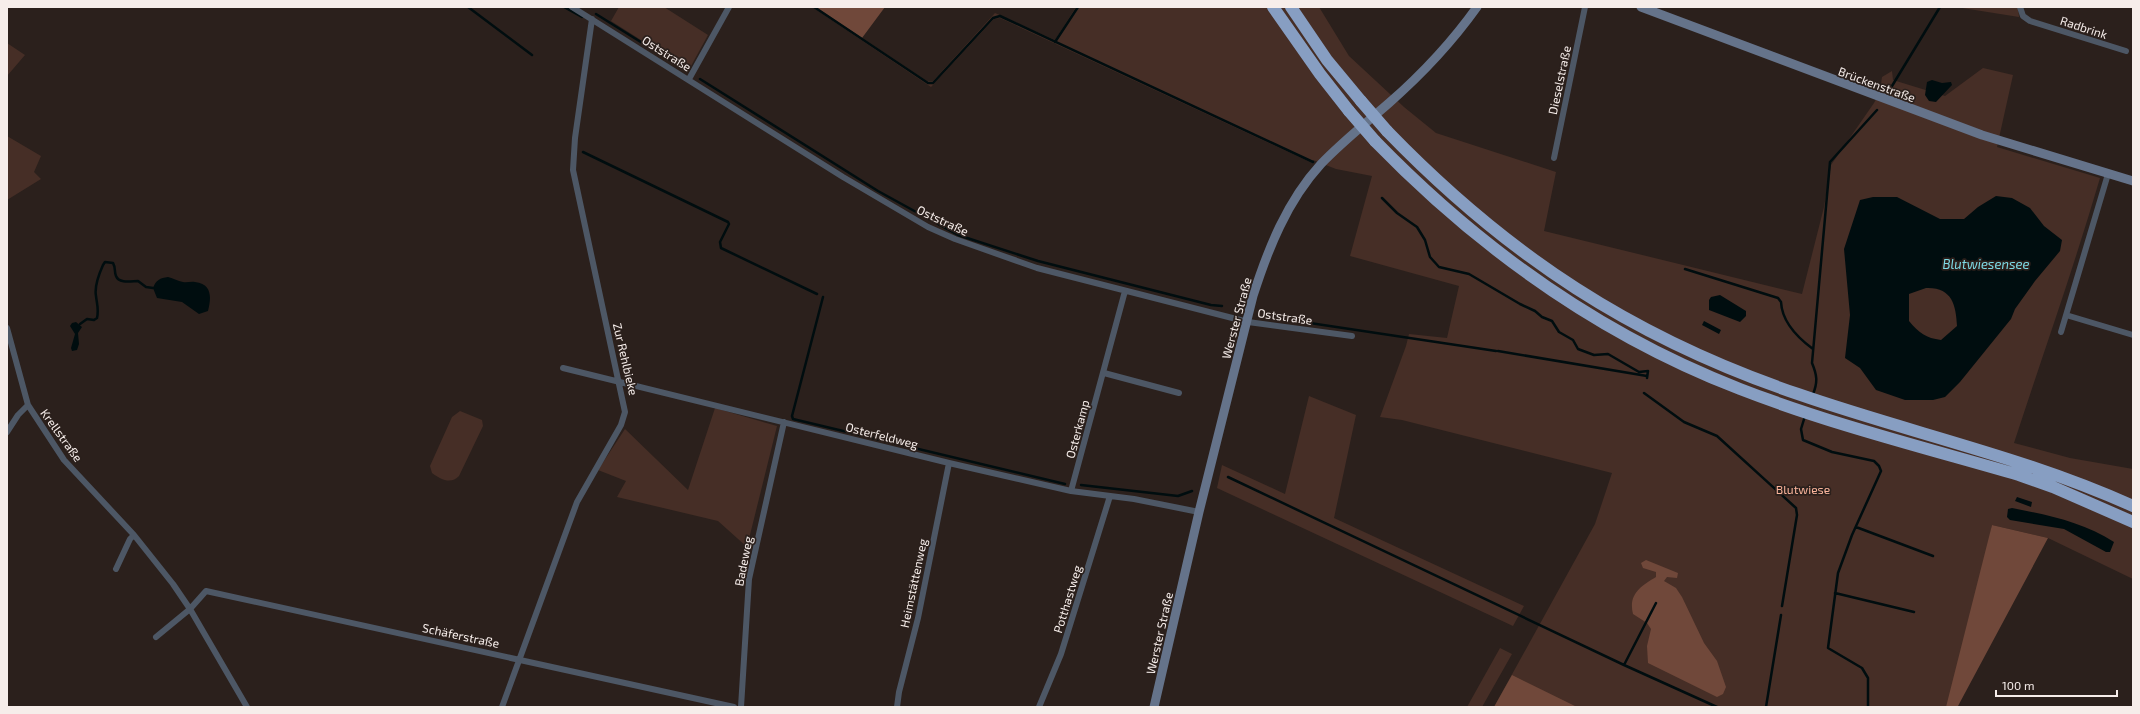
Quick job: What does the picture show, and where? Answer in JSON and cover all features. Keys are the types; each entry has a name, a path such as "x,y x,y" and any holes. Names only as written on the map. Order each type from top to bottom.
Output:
{"highway":[{"path":"1273,7 1320,74 1349,111 1427,193 1461,223 1544,286 1574,306 1660,354 1738,388 1817,416 2053,487 2133,522"},
{"path":"1291,7 1327,60 1361,101 1387,131 1430,174 1493,230 1572,287 1615,314 1724,367 1799,395 2027,464 2061,476 2133,506"}],"main road":[{"name":"Werster Straße","path":"1154,707 1199,512 1248,322 1264,262 1278,231 1300,192 1322,164 1417,76 1466,22 1477,7"},
{"name":"Brückenstraße","path":"1641,7 1982,135 2133,181"}],"street":[{"name":"Oststraße","path":"572,7 689,79 842,177 928,227 954,239 1023,263 1124,291 1248,322 1352,336"},
{"path":"689,79 729,7"},
{"name":"Dieselstraße","path":"1554,158 1585,7"},
{"name":"Radbrink","path":"2020,7 2023,16 2030,21 2126,51"},
{"name":"Zur Rehlbieke","path":"502,707 577,502 621,424 625,412 620,382 573,170 575,138 592,19"},
{"path":"2061,332 2108,174"},
{"name":"Osterkamp","path":"1072,491 1104,373 1124,291"},
{"path":"2066,315 2133,335"},
{"name":"Krellstraße","path":"7,328 28,405 64,460 134,535 173,584 190,609 247,707"},
{"name":"Osterfeldweg","path":"563,368 949,463 1072,491 1110,496 1199,512"},
{"path":"1104,373 1179,393"},
{"path":"7,432 18,415 28,405"},
{"name":"Badeweg","path":"740,707 749,579 784,422"},
{"name":"Heimstättenweg","path":"897,707 899,692 918,618 949,463"},
{"name":"Potthastweg","path":"1039,707 1061,654 1110,496"},
{"path":"116,569 130,539 134,535"},
{"name":"Schäferstraße","path":"190,609 206,591 734,707"},
{"path":"156,637 190,609"}],"green space":[{"path":"619,7 664,7 708,35 691,66 685,68 611,21"},
{"name":"Blutwiese","path":"812,7 816,7 927,81 933,81 995,13 1055,40 1076,7 1319,7 1349,56 1404,107 1436,133 1556,172 1544,231 1802,294 1824,207 1831,165 1874,103 1880,91 1882,77 1892,71 1893,80 1945,96 1983,68 2013,75 1997,147 2100,178 2014,443 2070,458 2133,469 2133,579 2048,538 1992,525 1958,706 1961,707 1494,707 1595,524 1612,473 1402,420 1380,417 1409,334 1447,338 1459,286 1350,256 1372,176 1336,169 1313,160 1312,163 1000,18 994,19 931,87"},
{"path":"1956,7 2018,7 2019,17"},
{"path":"7,43 25,55 7,76"},
{"path":"7,136 41,156 34,172 41,179 7,200"},
{"path":"1309,396 1356,415 1334,518 1524,606 1513,626 1217,488 1222,465 1285,494"},
{"path":"715,408 777,426 747,547 718,521 617,497 626,481 598,470 625,429 688,490"},
{"path":"460,411 482,420 483,426 459,476 456,479 449,481 432,473 430,466 452,417"},
{"path":"1500,648 1512,654 1482,707 1467,707"}],"shaded area":[{"path":"816,7 885,7 862,38"},
{"path":"1992,525 2048,538 1958,706 1961,707 1946,707"},
{"path":"1646,560 1678,573 1677,578 1667,577 1664,581 1676,588 1682,597 1704,643 1717,661 1726,687 1723,694 1717,697 1648,663 1647,646 1651,629 1647,623 1633,614 1632,607 1632,601 1637,591 1656,577 1656,572 1643,568 1641,563"},
{"path":"1512,675 1577,707 1494,707"}],"water":[{"path":"1932,80 1942,83 1951,82 1952,85 1936,102 1929,101 1925,95 1927,82"},
{"name":"Blutwiesensee","path":"1996,196 2012,198 2030,208 2044,226 2062,240 2060,251 2035,281 2015,309 2011,319 1960,382 1945,397 1933,400 1905,400 1876,390 1860,368 1845,358 1850,315 1844,249 1860,200 1873,197 1897,197 1940,219 1964,219 1978,207","holes":["1926,288 1935,288 1947,294 1954,304 1957,326 1941,340 1931,338 1923,334 1909,321 1909,294"]},
{"path":"168,277 183,282 201,283 205,286 208,289 210,297 208,311 199,314 182,302 157,298 153,288 155,283"},
{"path":"1720,295 1746,311 1746,316 1740,322 1709,310 1709,300 1711,297"},
{"path":"1704,321 1721,330 1719,334 1702,325"},
{"path":"76,322 82,327 78,333 79,344 77,350 72,351 71,348 75,334 70,326 72,323"},
{"path":"2017,497 2032,502 2031,507 2015,501"},
{"path":"2012,508 2078,524 2114,542 2110,552 2106,552 2064,529 2010,520 2007,517 2008,509"}],"waterway":[{"path":"468,7 532,55"},
{"path":"564,7 582,17"},
{"path":"814,7 928,83 933,83 993,18 1000,16 1313,162"},
{"path":"1055,42 1078,7"},
{"path":"1892,86 1940,7"},
{"path":"596,14 684,69"},
{"path":"700,79 878,191 958,235 1038,261 1211,305 1222,306"},
{"path":"1813,394 1816,386 1816,378 1812,363 1830,162 1877,110"},
{"path":"583,152 728,222 729,224 720,242 721,248 817,294"},
{"path":"1382,198 1397,213 1417,227 1425,240 1430,257 1439,267 1469,274 1520,304 1535,311 1542,317 1552,321 1559,332 1573,340 1578,349 1594,355 1608,354 1639,372 1648,371 1647,378"},
{"path":"80,324 87,319 94,320 97,318 98,309 96,284 105,262 113,263 118,279 126,282 138,281 146,287 153,288"},
{"path":"1685,269 1778,298 1781,302 1784,316 1792,329 1813,349"},
{"path":"823,297 792,416 793,419 1065,484"},
{"path":"1263,316 1496,351"},
{"path":"1498,351 1647,376"},
{"path":"1644,393 1684,422 1717,436 1796,508 1797,515 1782,606"},
{"path":"1805,416 1801,429 1803,440 1832,452 1874,461 1879,466 1881,471 1852,535 1838,573 1828,648 1862,668 1868,678 1868,707"},
{"path":"1228,477 1624,665 1717,707"},
{"path":"1081,485 1178,496 1192,491"},
{"path":"1856,527 1933,556"},
{"path":"1835,593 1914,612"},
{"path":"1624,665 1656,603"},
{"path":"1766,707 1781,615"}]}
